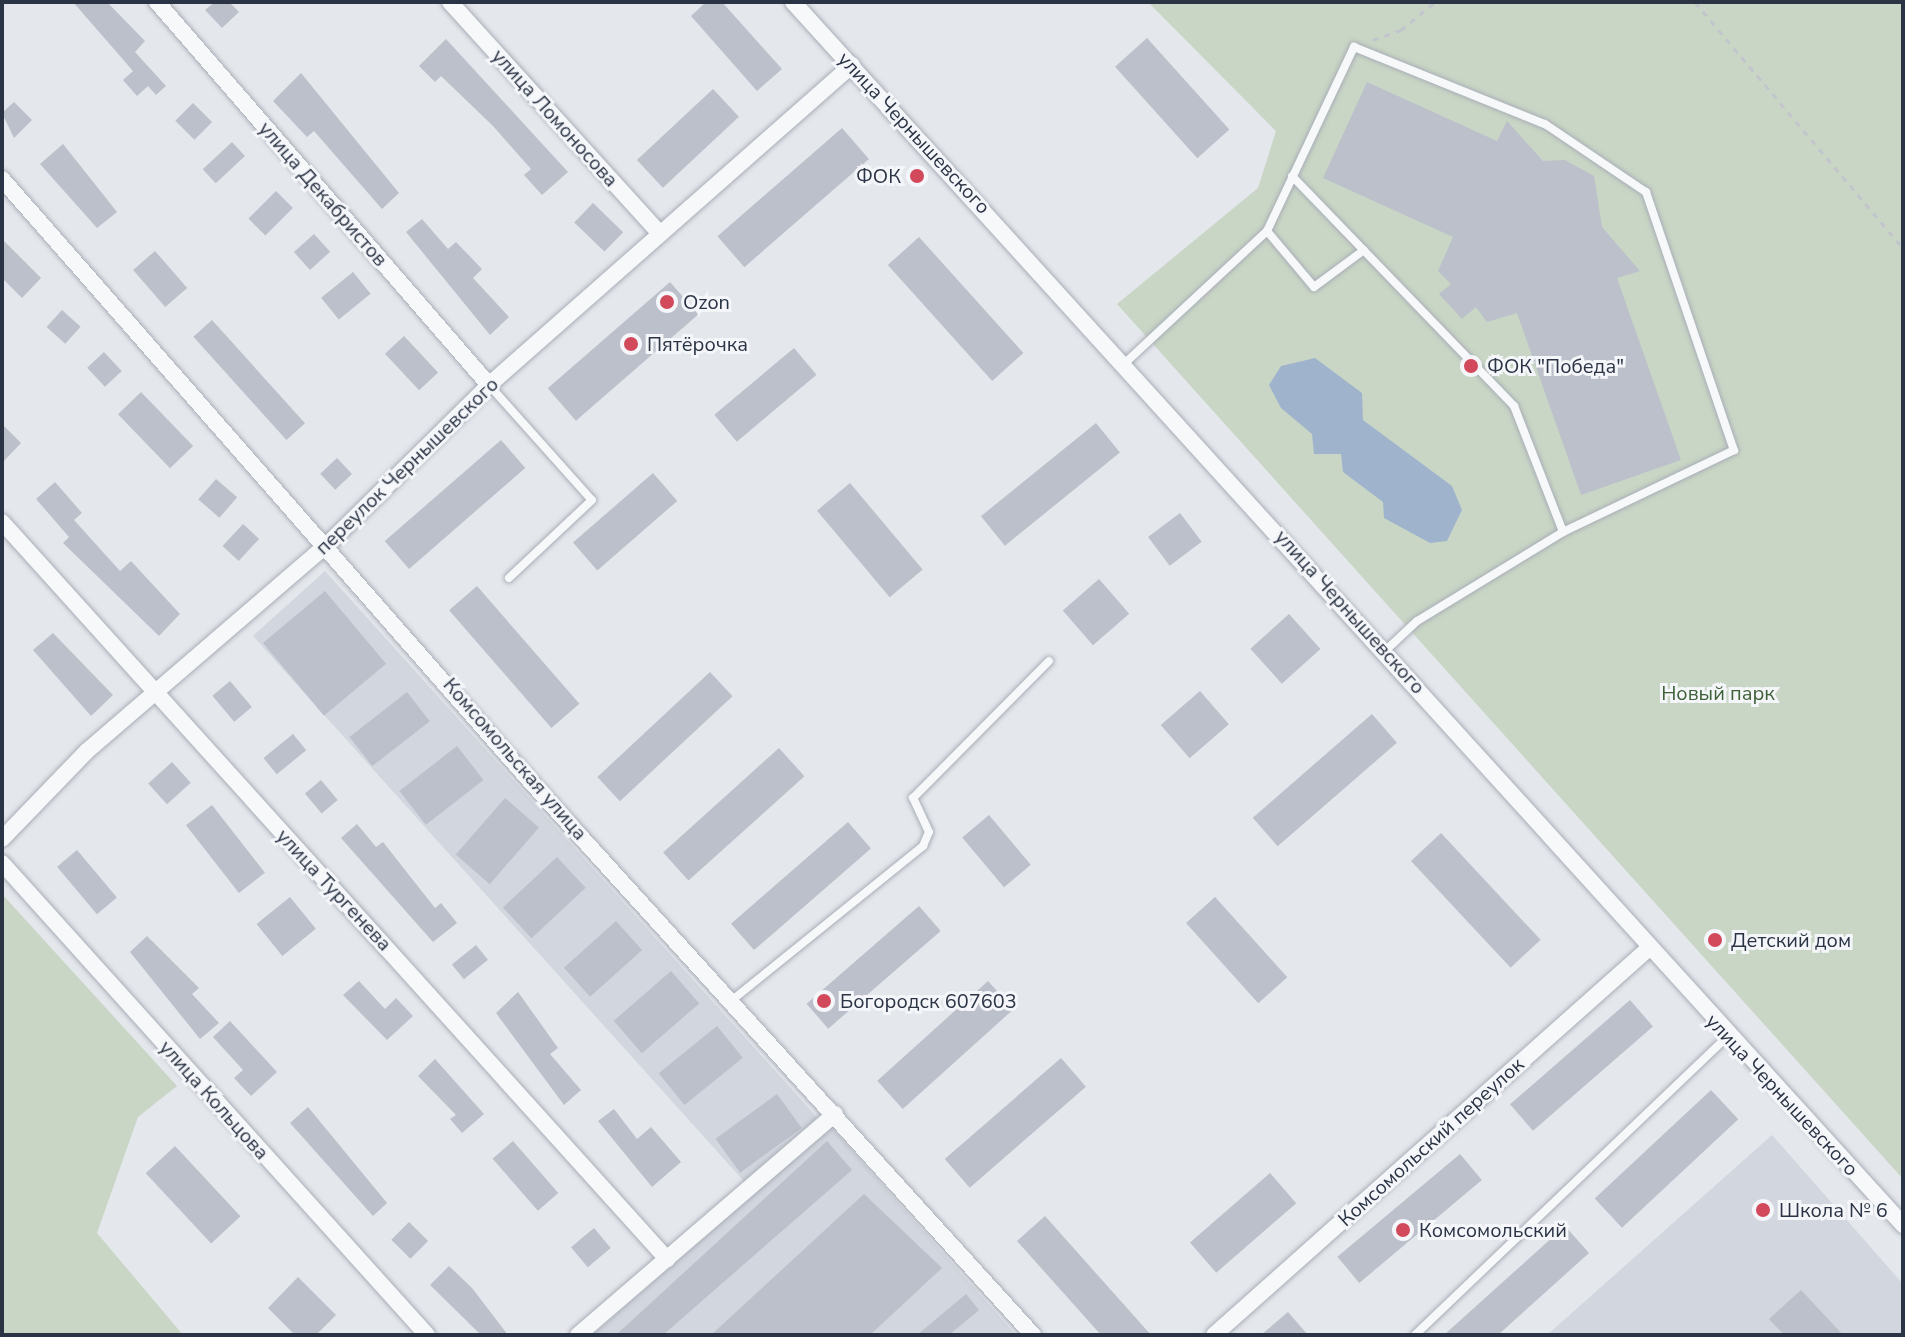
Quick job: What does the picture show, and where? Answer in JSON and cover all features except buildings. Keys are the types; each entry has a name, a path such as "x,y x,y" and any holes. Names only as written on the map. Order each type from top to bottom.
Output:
{"street":[{"name":"улица Декабристов","path":"157,2 489,385"},
{"name":"улица Ломоносова","path":"450,2 660,234"},
{"name":"улица Чернышевского","path":"793,2 1125,363 1648,949 1903,1225"},
{"name":"переулок Чернышевского","path":"2,839 153,692 329,543 489,385 852,65"},
{"name":"Комсомольская улица","path":"2,179 329,543 731,1001 1033,1335"},
{"name":"улица Тургенева","path":"2,522 667,1259"},
{"name":"улица Кольцова","path":"2,863 427,1335"},
{"name":"Комсомольский переулок","path":"1214,1335 1648,949"},
{"path":"578,1335 835,1114"}],"lane":[{"path":"1125,363 1267,231 1354,47 1545,124 1646,192 1734,450 1563,532 1417,621 1385,651"},
{"path":"1292,176 1514,406 1563,532"},
{"path":"1267,231 1314,287 1364,250"},
{"path":"489,385 592,500 509,578"},
{"path":"731,1001 923,846 929,832 913,798 1049,661"},
{"path":"1415,1335 1728,1036"}],"path":[{"path":"1354,47 1401,30 1435,2"},
{"path":"1695,2 1903,248"}],"shaded area":[{"path":"325,571 818,1119 746,1184 253,636"},
{"path":"831,1127 1016,1335 592,1335"},
{"name":"Школа № 6","path":"1772,1135 1903,1284 1903,1335 1547,1335"}],"green space":[{"name":"Новый парк","path":"1148,2 1903,2 1903,1179 1117,304 1258,188 1276,131"},
{"path":"2,894 177,1086 138,1117 97,1233 183,1335 2,1335"}],"water":[{"path":"1315,358 1362,393 1363,420 1452,486 1462,510 1447,541 1430,543 1384,518 1383,502 1343,472 1341,454 1314,454 1312,434 1281,408 1269,385 1281,366"}],"place":[{"name":"ФОК","path":"917,176"},
{"name":"Ozon","path":"667,302"},
{"name":"Пятёрочка","path":"631,344"},
{"name":"ФОК \"Победа\"","path":"1471,366"},
{"name":"Детский дом","path":"1715,940"},
{"name":"Богородск 607603","path":"824,1001"},
{"name":"Школа № 6","path":"1763,1210"},
{"name":"Комсомольский","path":"1403,1230"}]}
